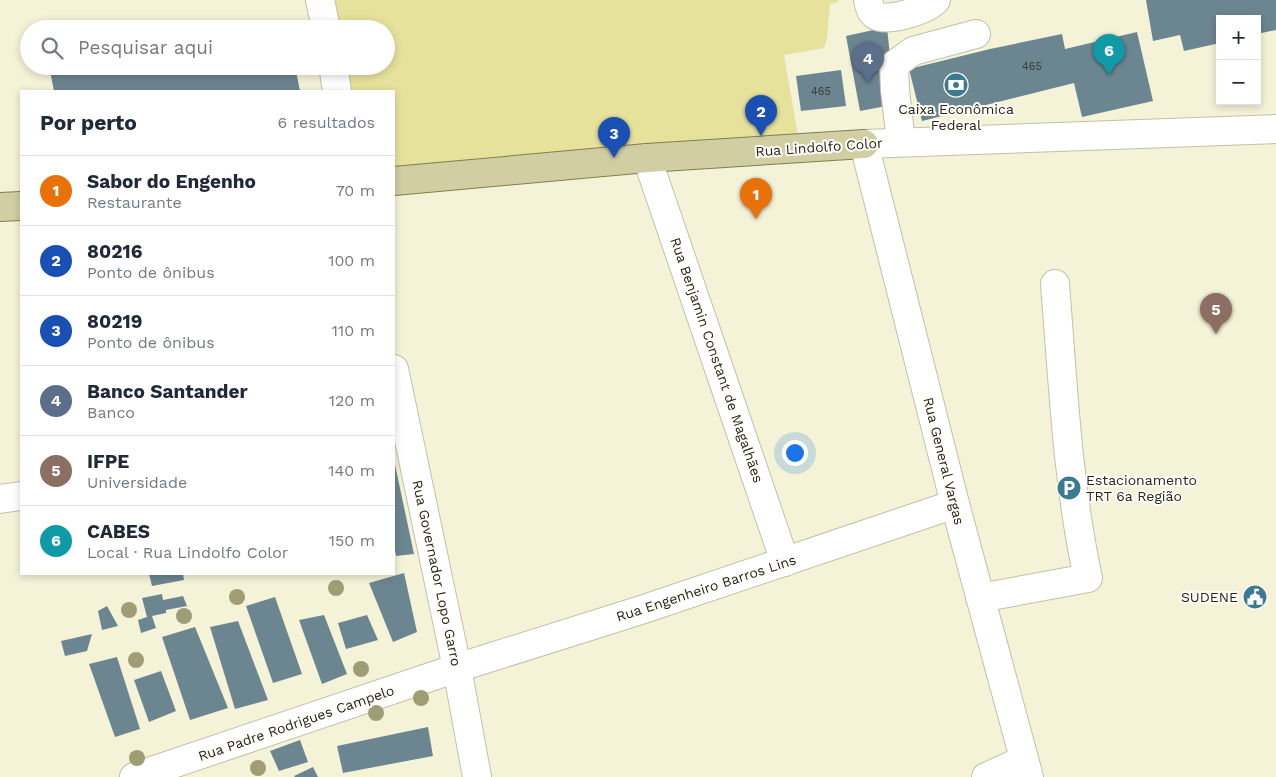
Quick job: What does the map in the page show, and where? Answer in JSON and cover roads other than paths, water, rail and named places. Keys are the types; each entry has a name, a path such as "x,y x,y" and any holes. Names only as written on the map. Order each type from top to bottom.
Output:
{"main road":[{"name":"Rua Lindolfo Color","path":"395,180 647,158 864,144"},
{"path":"0,207 20,206"}],"street":[{"path":"320,0 324,20"},
{"path":"868,0 870,8 875,15 886,18 924,9 932,5 936,0"},
{"path":"902,142 895,90 894,65 913,51 976,34"},
{"path":"335,75 338,90"},
{"name":"Rua Lindolfo Color","path":"864,144 1276,129"},
{"name":"Rua General Vargas","path":"864,144 955,504 1027,769"},
{"name":"Rua Benjamin Constant de Magalhães","path":"647,158 785,562"},
{"path":"980,598 1088,578 1078,530 1067,443 1055,284"},
{"name":"Rua Governador Lopo Garro","path":"395,379 400,430 457,668 477,777"},
{"path":"0,500 20,496"},
{"name":"Rua Engenheiro Barros Lins","path":"457,668 632,613 955,504"},
{"name":"Rua Padre Rodrigues Campelo","path":"134,777 457,668"},
{"path":"986,777 1027,769"}],"place":[{"name":"CABES","path":"1109,75"},
{"name":"Banco Santander","path":"868,83"},
{"name":"Caixa Econômica Federal","path":"956,85"},
{"name":"80216","path":"761,136"},
{"name":"80219","path":"614,158"},
{"name":"Sabor do Engenho","path":"756,219"},
{"name":"IFPE","path":"1216,334"},
{"name":"Estacionamento TRT 6a Região","path":"1069,488"},
{"name":"SUDENE","path":"1255,597"}]}
